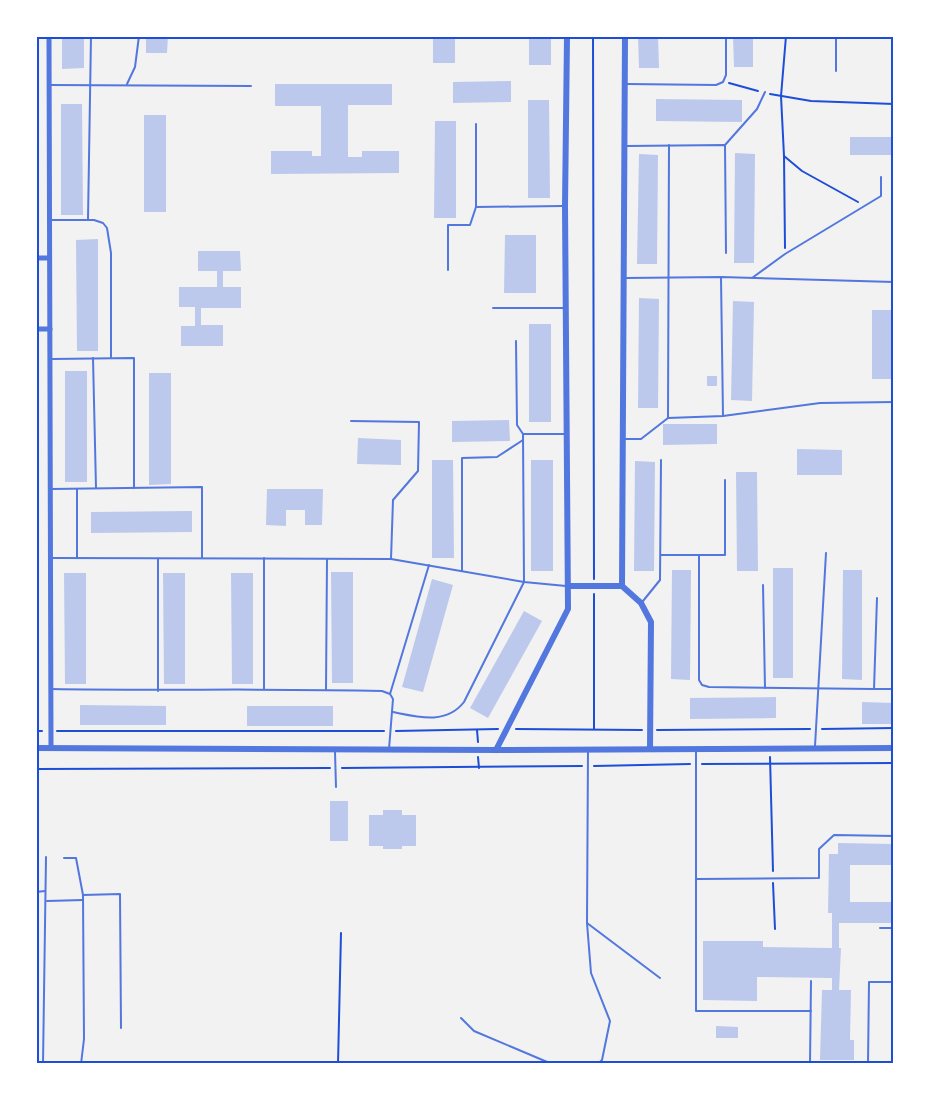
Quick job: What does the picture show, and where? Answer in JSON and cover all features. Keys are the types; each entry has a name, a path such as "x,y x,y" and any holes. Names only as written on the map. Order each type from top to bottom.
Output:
{"street":[{"path":"49,36 51,748"},
{"path":"496,750 568,609 565,206 567,36"},
{"path":"622,586 625,36"},
{"path":"36,258 49,258"},
{"path":"36,329 50,329"},
{"path":"569,586 622,586 641,603 651,622 650,749"},
{"path":"36,748 588,750 894,748"}],"lane":[{"path":"88,219 92,36"},
{"path":"127,84 135,67 139,36"},
{"path":"624,84 716,85 723,82 726,75 726,36"},
{"path":"836,36 836,72"},
{"path":"49,85 251,86"},
{"path":"726,253 725,145 757,109 765,92"},
{"path":"448,270 448,225 470,225 476,207 476,124"},
{"path":"668,418 669,145"},
{"path":"624,146 725,145"},
{"path":"752,278 785,254 881,196 881,177"},
{"path":"476,207 565,206"},
{"path":"49,220 88,219 103,223 110,238 111,357"},
{"path":"721,277 723,416"},
{"path":"624,279 721,277 894,282"},
{"path":"493,308 566,308"},
{"path":"393,712 432,718 446,717 458,710 524,582 523,434 517,425 516,341"},
{"path":"93,358 96,488"},
{"path":"50,359 134,358 134,488"},
{"path":"623,440 641,439 668,418 723,416 820,404 894,402"},
{"path":"351,421 419,422 418,471 393,500 391,559"},
{"path":"523,434 567,434"},
{"path":"462,571 462,458 497,457 523,440"},
{"path":"641,603 660,580 662,460"},
{"path":"661,555 725,555 725,480"},
{"path":"50,489 202,487 202,558"},
{"path":"77,489 77,558"},
{"path":"815,748 826,553"},
{"path":"699,555 699,680 702,685 709,687 894,689"},
{"path":"51,558 391,559 524,582 569,586"},
{"path":"158,558 158,691"},
{"path":"264,558 264,689"},
{"path":"326,690 327,559"},
{"path":"390,694 429,565"},
{"path":"763,585 765,688"},
{"path":"874,689 877,598"},
{"path":"50,689 382,691 390,694 393,699 389,749"},
{"path":"335,749 336,787"},
{"path":"696,749 696,1011 811,1011"},
{"path":"588,750 587,923 591,973 610,1021 602,1060 598,1064"},
{"path":"697,879 819,878 819,849 834,836 894,836"},
{"path":"43,1064 46,857"},
{"path":"64,858 76,858 83,895 84,1039 81,1064"},
{"path":"36,892 46,891"},
{"path":"83,895 120,894 121,1028"},
{"path":"46,901 83,900"},
{"path":"587,923 660,978"},
{"path":"880,928 894,928"},
{"path":"810,1064 811,981"},
{"path":"868,1064 869,982 894,982"},
{"path":"461,1018 474,1031 552,1064"}],"path":[{"path":"593,36 594,730"},
{"path":"785,254 781,96 786,36"},
{"path":"723,82 811,101 894,104"},
{"path":"784,156 802,171 865,206"},
{"path":"36,731 894,728"},
{"path":"770,748 775,929"},
{"path":"36,769 479,768 894,763"},
{"path":"338,1064 341,933"}],"building":[{"path":"62,36 84,36 84,68 62,69"},
{"path":"146,36 168,36 167,53 146,53"},
{"path":"433,36 455,36 455,63 433,63"},
{"path":"529,36 551,36 551,65 529,65"},
{"path":"638,36 658,36 659,68 639,68"},
{"path":"733,36 753,36 753,67 734,67"},
{"path":"511,81 511,102 453,103 453,82"},
{"path":"275,84 392,84 392,105 348,105 348,157 362,157 362,151 399,151 399,173 271,174 271,151 312,151 312,156 321,156 321,106 275,106"},
{"path":"656,99 742,100 742,122 656,121"},
{"path":"528,100 549,100 550,198 528,198"},
{"path":"61,104 82,104 83,215 61,215"},
{"path":"144,115 166,115 166,212 144,212"},
{"path":"435,121 456,121 456,218 434,218"},
{"path":"850,137 894,137 894,155 850,155"},
{"path":"735,153 755,154 754,263 734,263"},
{"path":"639,154 658,155 657,264 637,264"},
{"path":"505,235 536,235 536,293 504,293"},
{"path":"98,239 98,351 77,351 76,240"},
{"path":"198,251 240,251 241,271 223,271 223,287 241,287 241,308 201,308 201,325 223,325 223,346 181,346 181,326 195,326 195,307 179,307 179,287 217,287 217,271 198,271"},
{"path":"639,298 659,299 658,408 638,408"},
{"path":"733,301 754,302 752,401 731,400"},
{"path":"872,310 894,310 894,379 872,379"},
{"path":"529,324 551,324 551,422 529,422"},
{"path":"65,371 87,371 87,482 65,482"},
{"path":"149,373 171,373 171,484 149,485"},
{"path":"707,376 717,376 717,386 707,386"},
{"path":"509,420 510,441 452,442 452,421"},
{"path":"663,424 717,424 717,444 663,445"},
{"path":"358,438 401,440 401,465 357,464"},
{"path":"797,449 842,450 842,475 797,475"},
{"path":"432,460 453,460 454,558 432,558"},
{"path":"531,460 553,460 553,571 531,571"},
{"path":"635,461 655,462 654,571 634,571"},
{"path":"736,472 757,472 758,571 737,571"},
{"path":"267,489 323,489 322,525 305,525 305,510 286,510 286,526 266,525"},
{"path":"192,511 192,532 91,533 91,512"},
{"path":"773,568 793,568 793,678 773,678"},
{"path":"672,570 691,570 690,680 671,679"},
{"path":"843,570 862,570 862,680 842,679"},
{"path":"331,572 353,572 353,683 332,683"},
{"path":"64,573 86,573 86,684 65,684"},
{"path":"163,573 185,573 185,684 164,684"},
{"path":"231,573 253,573 253,684 232,684"},
{"path":"432,579 453,585 423,692 402,687"},
{"path":"524,611 542,621 488,718 470,708"},
{"path":"776,697 776,718 690,719 690,698"},
{"path":"862,702 894,703 894,724 862,724"},
{"path":"80,705 166,706 166,725 80,725"},
{"path":"247,706 333,706 333,726 247,726"},
{"path":"330,801 348,801 348,841 330,841"},
{"path":"383,810 402,810 402,815 416,815 416,846 383,849 383,846 369,846 369,815 383,815"},
{"path":"838,843 894,844 894,865 850,865 850,902 894,902 894,923 839,923 839,948 841,948 839,990 851,990 850,1040 854,1040 854,1060 820,1060 822,990 832,990 832,978 757,977 757,1001 703,1000 703,941 763,941 763,947 832,948 832,913 828,913 829,854 838,854"},
{"path":"716,1026 738,1027 738,1038 716,1038"}]}
